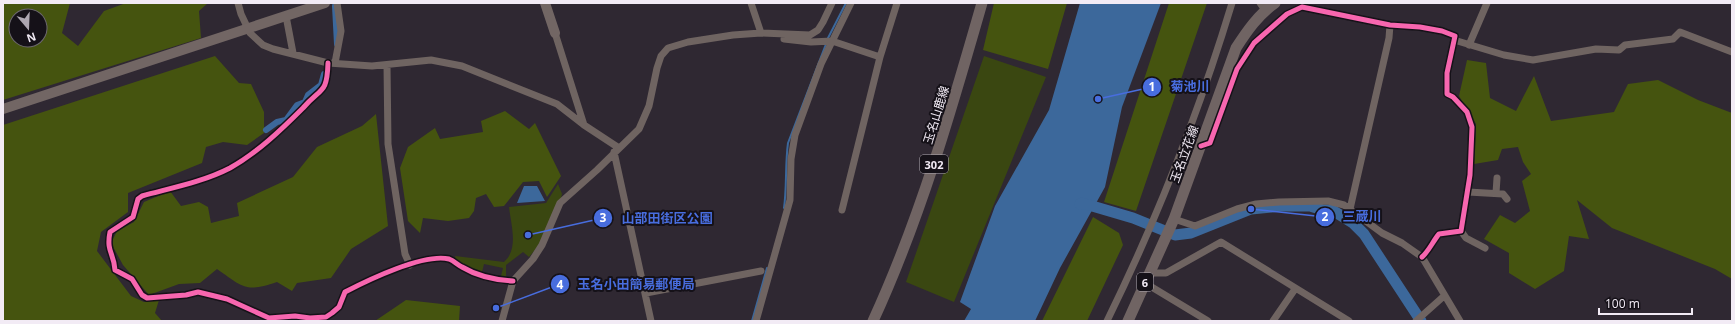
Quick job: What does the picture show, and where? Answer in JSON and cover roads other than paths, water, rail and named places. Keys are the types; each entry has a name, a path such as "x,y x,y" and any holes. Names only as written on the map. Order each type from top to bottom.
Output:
{"main road":[{"name":"玉名山鹿線","path":"873,321 891,281 943,138 982,3"},
{"name":"玉名立花線","path":"1128,321 1172,224 1236,48 1263,6 1275,3"}],"street":[{"path":"238,3 248,29 263,45 332,63 372,66 431,60 462,66 557,104 616,150 651,321"},
{"path":"3,109 325,3"},
{"path":"337,3 341,31 326,84 321,92 310,100 266,143 229,168 185,184 142,196 138,199 133,217 110,232 107,244 115,261 116,270 132,279 142,295 147,298 186,295 198,292 227,299 269,318 295,316 310,318 326,317 339,307 345,292 374,278 436,257 451,260 463,268 481,275 513,281"},
{"path":"545,3 584,125"},
{"path":"751,3 761,33"},
{"path":"502,321 513,281 533,259 542,245 560,203 639,128 645,116 661,56 668,48 710,38 761,33 810,35 818,30 832,3"},
{"path":"756,321 790,200 791,159 795,135 821,64 851,3"},
{"path":"842,210 880,57 897,3"},
{"path":"1107,321 1154,219 1181,150 1232,3"},
{"path":"1469,45 1487,3"},
{"path":"1201,146 1210,143 1237,70 1254,43 1287,14 1302,7 1309,6 1390,25 1420,27 1442,31 1455,36 1447,73 1447,94 1453,97 1466,112 1472,127 1470,175 1461,231 1466,238 1486,248"},
{"path":"286,16 293,53"},
{"path":"1350,209 1390,38 1390,25"},
{"path":"1454,40 1504,55 1533,60 1596,49 1619,50 1625,45 1673,39 1680,32 1732,52"},
{"path":"778,34 782,39 832,42 880,57"},
{"path":"387,65 388,144 405,254 410,265"},
{"path":"1496,193 1497,178"},
{"path":"1468,192 1503,194 1507,199"},
{"path":"1172,224 1195,226 1237,209 1256,204 1328,201 1344,205 1382,233 1402,243 1422,257 1460,321"},
{"path":"1422,257 1428,252 1430,246 1439,234 1461,231"},
{"path":"1147,278 1166,273 1221,242 1348,321"},
{"path":"646,293 761,271"},
{"path":"1147,278 1208,321"},
{"path":"1274,321 1295,289"},
{"path":"1416,321 1423,313 1444,296"}],"water":[{"path":"1080,3 1161,3 1122,107 1105,187 1060,268 1035,321 964,321 971,309 960,302 995,206 1049,110"},
{"path":"524,186 537,186 545,201 517,203"}],"waterway":[{"path":"827,40 846,3"},
{"path":"335,6 337,44"},
{"path":"784,208 788,143 826,44"},
{"path":"266,130 277,122 286,120 297,105 305,102 308,95 321,85 324,74"},
{"path":"1080,204 1082,203 1133,218 1175,235 1191,233 1251,209 1281,206 1310,206 1323,210 1332,210 1353,223 1364,234 1421,321"},
{"path":"752,321 767,268"}],"place":[{"name":"菊池川","path":"1098,99"},
{"name":"三蔵川","path":"1251,209"},
{"name":"山部田街区公園","path":"528,235"},
{"name":"玉名小田簡易郵便局","path":"496,308"}]}
